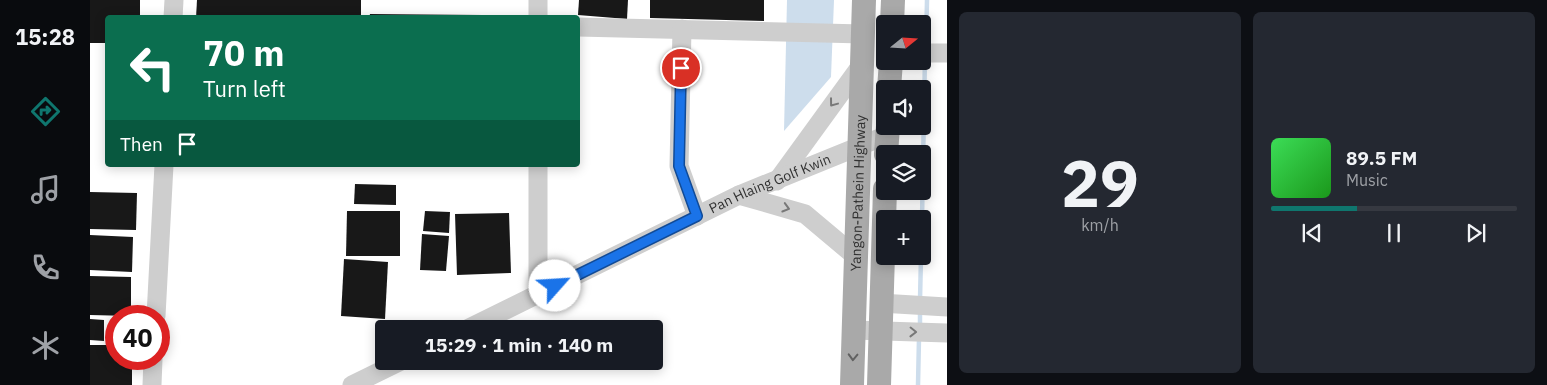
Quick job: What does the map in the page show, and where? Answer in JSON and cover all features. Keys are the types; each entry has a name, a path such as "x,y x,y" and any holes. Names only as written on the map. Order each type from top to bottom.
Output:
{"main road":[{"name":"Yangon-Pathein Highway","path":"852,385 864,0"},
{"path":"892,15 893,0"},
{"name":"Yangon-Pathein Highway","path":"879,385 885,200"}],"street":[{"path":"173,15 174,0"},
{"path":"538,0 538,15"},
{"path":"580,27 863,34"},
{"path":"682,29 679,166 697,216"},
{"path":"931,52 947,53"},
{"path":"777,181 862,64"},
{"name":"Pan Hlaing Golf Kwin","path":"485,320 739,195 858,147 887,138"},
{"path":"157,305 164,167"},
{"path":"538,167 538,294"},
{"path":"739,195 805,214 855,256"},
{"path":"880,303 947,307"},
{"path":"853,330 947,333"},
{"path":"152,385 153,370"},
{"path":"352,385 383,370"}],"water":[{"path":"787,0 834,0 831,77 784,131"}],"building":[{"path":"90,0 140,0 140,15 105,15 105,43 90,43"},
{"path":"197,0 361,0 361,15 196,15"},
{"path":"579,0 628,0 627,19 578,15"},
{"path":"650,0 764,0 764,21 650,18"},
{"path":"370,14 482,15 370,15"},
{"path":"355,184 396,185 396,205 354,204"},
{"path":"90,192 137,193 136,230 90,229"},
{"path":"347,211 400,211 400,256 346,256"},
{"path":"425,211 450,212 449,233 423,231"},
{"path":"509,213 511,273 457,275 455,214"},
{"path":"422,234 449,236 446,271 420,270"},
{"path":"90,235 133,237 132,272 90,270"},
{"path":"344,259 388,262 385,319 341,316"},
{"path":"90,276 131,277 131,305 105,305 105,315 90,315"},
{"path":"90,319 104,320 104,341 90,340"},
{"path":"90,345 105,345 105,370 132,370 132,385 90,385"}],"waterway":[{"path":"927,0 927,15"},
{"path":"922,210 925,70"},
{"path":"920,300 921,265"},
{"path":"920,310 920,327"},
{"path":"918,385 919,338"}],"route":[{"path":"555,286 697,216 679,166 681,68"}]}
